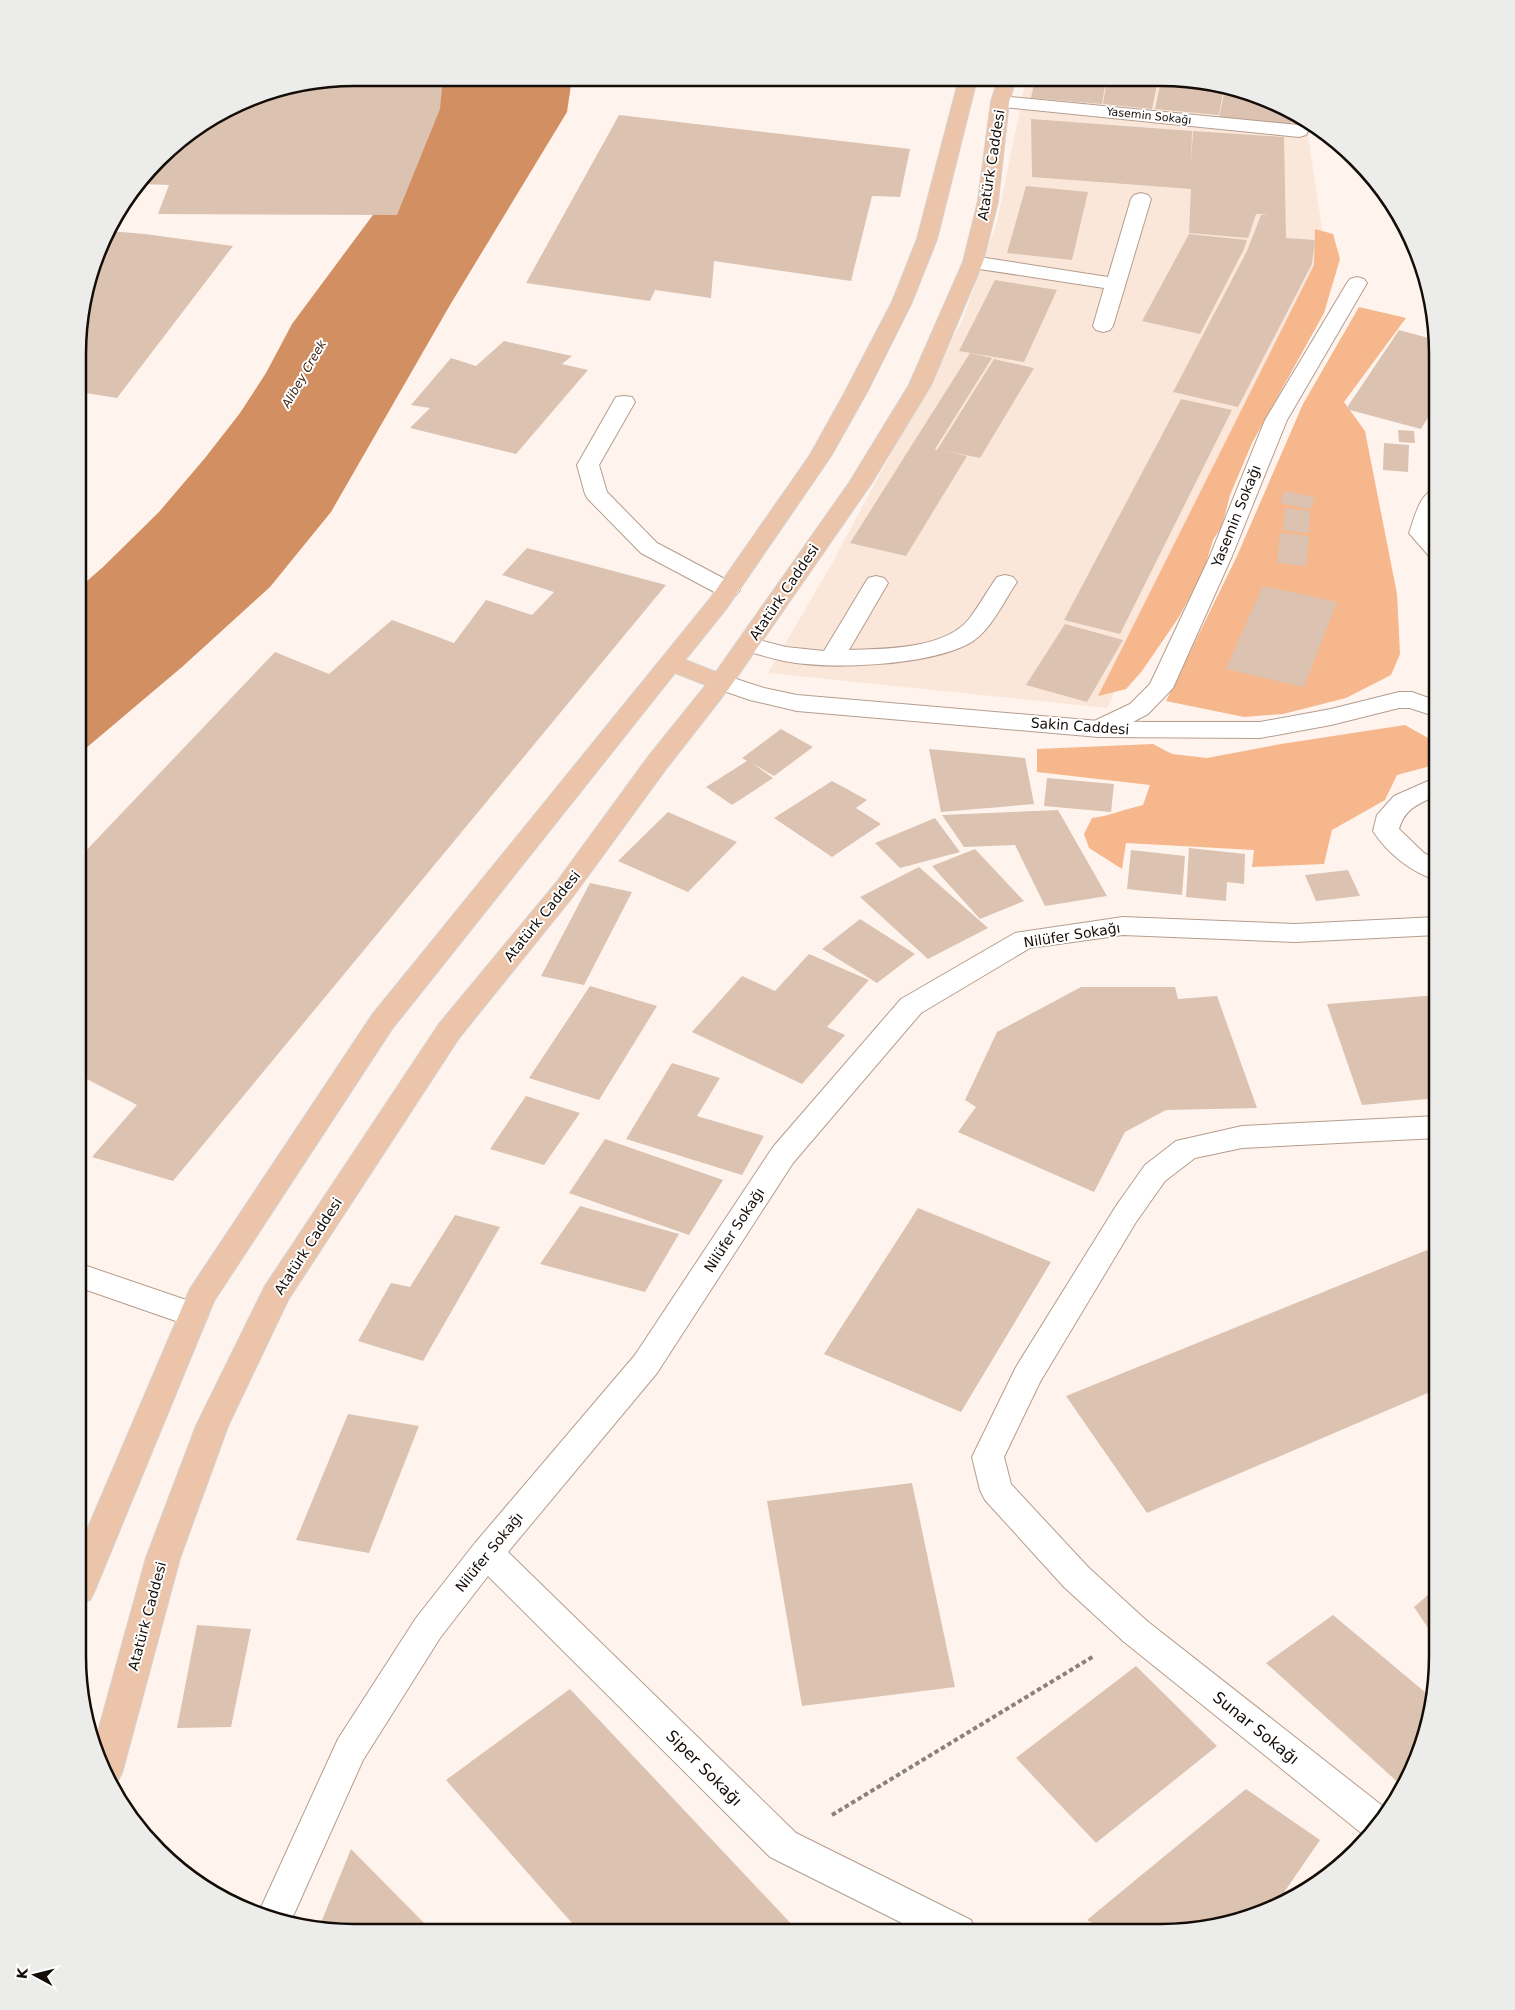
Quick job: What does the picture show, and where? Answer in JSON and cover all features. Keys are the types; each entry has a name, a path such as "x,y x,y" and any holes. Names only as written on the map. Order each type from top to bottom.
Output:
{"main road":[{"path":"86,1571 201,1296 382,1022 718,604 820,456 856,392 902,302 927,239 966,86"},
{"name":"Atatürk Caddesi","path":"108,1760 163,1558 212,1426 276,1294 449,1031 565,889 657,763 721,682 860,484 920,385 974,262 988,201 1003,91"},
{"path":"670,663 721,682"}],"street":[{"name":"Yasemin Sokağı","path":"1003,91 1299,131"},
{"path":"1103,326 1141,199"},
{"path":"974,262 1115,284"},
{"name":"Yasemin Sokağı","path":"1099,729 1139,709 1161,688 1221,556 1276,420 1356,284"},
{"path":"624,402 588,465 596,494 649,548 728,590"},
{"path":"1429,513 1420,533 1429,543"},
{"path":"748,644 785,654 832,658 897,654 926,650 960,639 977,625 1005,582"},
{"path":"832,658 876,583"},
{"name":"Sakin Caddesi","path":"721,682 759,695 797,703 1099,729 1260,730 1331,717 1399,700 1412,700 1429,706"},
{"path":"1429,788 1404,802 1390,815 1386,831 1415,859 1429,866"},
{"name":"Nilüfer Sokağı","path":"276,1912 350,1750 428,1628 487,1553 646,1364 783,1155 912,1006 1024,940 1123,926 1295,933 1429,926"},
{"name":"Sunar Sokağı","path":"1372,1820 1135,1631 1076,1577 996,1490 988,1457 1027,1376 1126,1214 1154,1173 1186,1148 1242,1137 1429,1127"},
{"path":"86,1278 193,1315"},
{"name":"Siper Sokağı","path":"487,1553 783,1845 942,1924"}],"path":[{"path":"783,1845 1135,1631"}],"shaded area":[{"path":"496,86 571,86 567,112 450,305 331,512 270,587 182,667 86,748 86,647 109,630 209,533 431,213 477,152 496,100"},
{"path":"1025,86 1160,86 1213,91 1247,100 1295,122 1310,133 1308,136 1323,234 1320,268 1107,708 768,673 831,565 963,319 997,222"},
{"path":"1315,229 1333,234 1340,259 1324,313 1252,443 1230,495 1222,526 1213,540 1203,573 1179,617 1142,671 1126,689 1098,696 1314,265"},
{"path":"1359,307 1406,318 1344,402 1365,431 1397,594 1400,654 1391,675 1346,698 1283,714 1244,717 1166,701 1237,556 1303,404"},
{"path":"1405,725 1429,738 1429,766 1397,775 1385,800 1332,830 1324,864 1252,867 1254,850 1126,843 1122,869 1089,848 1084,834 1092,818 1143,805 1150,785 1037,772 1037,749 1153,744 1172,754 1207,758 1281,744"}],"building":[{"path":"442,86 440,109 397,215 158,214 169,185 148,184 165,165 191,142 220,122 268,100 302,91 337,87"},
{"path":"1034,86 1105,86 1102,104 1031,98"},
{"path":"1106,86 1157,86 1152,109 1103,104"},
{"path":"1160,86 1223,93 1219,115 1155,109"},
{"path":"1224,94 1247,100 1291,120 1291,125 1219,118"},
{"path":"619,115 910,149 900,197 872,196 851,281 714,261 711,298 655,290 650,301 526,283"},
{"path":"1031,119 1192,131 1191,165 1193,131 1284,137 1286,238 1315,240 1312,264 1238,407 1173,392 1247,251 1261,215 1268,214 1256,214 1248,238 1189,233 1191,189 1032,177"},
{"path":"1026,186 1088,192 1072,260 1007,253"},
{"path":"116,232 233,246 117,398 86,393 86,355 91,302 100,268"},
{"path":"1189,234 1247,240 1200,334 1142,321"},
{"path":"995,280 1057,290 1024,362 959,351"},
{"path":"1399,330 1428,338 1429,416 1421,429 1346,409"},
{"path":"504,341 572,356 562,364 588,370 516,454 410,428 430,408 411,405 451,358 476,366"},
{"path":"970,353 992,358 935,449 937,450 994,359 1034,368 980,458 942,450 967,456 906,556 850,543"},
{"path":"1181,399 1232,410 1120,634 1064,620"},
{"path":"1398,430 1414,431 1415,443 1399,442"},
{"path":"1384,443 1409,445 1408,472 1383,470"},
{"path":"1285,491 1315,497 1310,509 1280,503"},
{"path":"1285,508 1310,511 1309,533 1283,530"},
{"path":"1280,533 1309,536 1306,566 1277,563"},
{"path":"527,548 666,585 173,1181 92,1157 137,1105 86,1079 86,851 275,652 329,674 392,620 454,643 486,600 532,615 554,592 502,575"},
{"path":"1263,586 1337,602 1304,687 1226,669"},
{"path":"1065,624 1123,640 1087,702 1026,685"},
{"path":"781,729 813,747 774,776 752,763 773,778 732,805 706,787 747,761 742,758"},
{"path":"929,749 1025,758 1034,804 941,812"},
{"path":"1047,778 1114,784 1111,812 1044,806"},
{"path":"832,781 867,800 856,808 881,824 832,857 774,818"},
{"path":"1058,810 1107,896 1045,906 1015,845 964,847 942,815"},
{"path":"668,812 737,842 688,892 618,861"},
{"path":"935,818 960,852 900,868 875,843"},
{"path":"1189,848 1245,854 1244,884 1227,882 1226,901 1186,897"},
{"path":"975,849 1024,901 980,919 932,866"},
{"path":"1131,850 1185,856 1182,895 1127,889"},
{"path":"919,867 988,928 928,959 860,897"},
{"path":"1348,870 1360,896 1316,901 1305,875"},
{"path":"590,883 632,892 584,985 541,976"},
{"path":"860,919 915,954 877,983 822,949"},
{"path":"809,954 869,980 827,1027 845,1035 802,1084 692,1032 742,976 775,991"},
{"path":"590,986 657,1006 599,1100 529,1078"},
{"path":"1081,987 1175,987 1178,999 1217,996 1257,1108 1166,1110 1125,1132 1094,1192 958,1132 976,1107 965,1100 997,1032"},
{"path":"1429,996 1429,1099 1362,1105 1327,1004"},
{"path":"672,1063 720,1078 697,1116 764,1136 742,1175 626,1139"},
{"path":"526,1096 580,1113 544,1165 490,1149"},
{"path":"605,1139 723,1180 689,1235 569,1193"},
{"path":"580,1206 679,1234 645,1292 540,1264"},
{"path":"918,1208 1051,1262 961,1412 824,1354"},
{"path":"455,1215 500,1227 423,1361 358,1341 391,1283 410,1287"},
{"path":"1427,1250 1429,1252 1429,1392 1147,1513 1066,1396"},
{"path":"348,1414 419,1426 369,1553 296,1540"},
{"path":"912,1483 955,1687 802,1706 767,1501"},
{"path":"1429,1594 1429,1629 1428,1628 1414,1607"},
{"path":"1333,1615 1426,1693 1424,1708 1415,1742 1397,1782 1266,1663"},
{"path":"197,1625 251,1629 231,1727 177,1728"},
{"path":"1136,1666 1217,1746 1096,1843 1016,1758"},
{"path":"570,1689 791,1924 573,1924 446,1780"},
{"path":"1246,1789 1320,1840 1283,1894 1247,1910 1213,1919 1178,1923 1094,1924 1087,1920"},
{"path":"351,1849 425,1924 355,1924 322,1921"}],"waterway":[{"name":"Alibey Creek","path":"86,629 134,586 189,530 235,476 274,424 306,373 331,324 449,161 460,139 468,116 474,86"}]}
